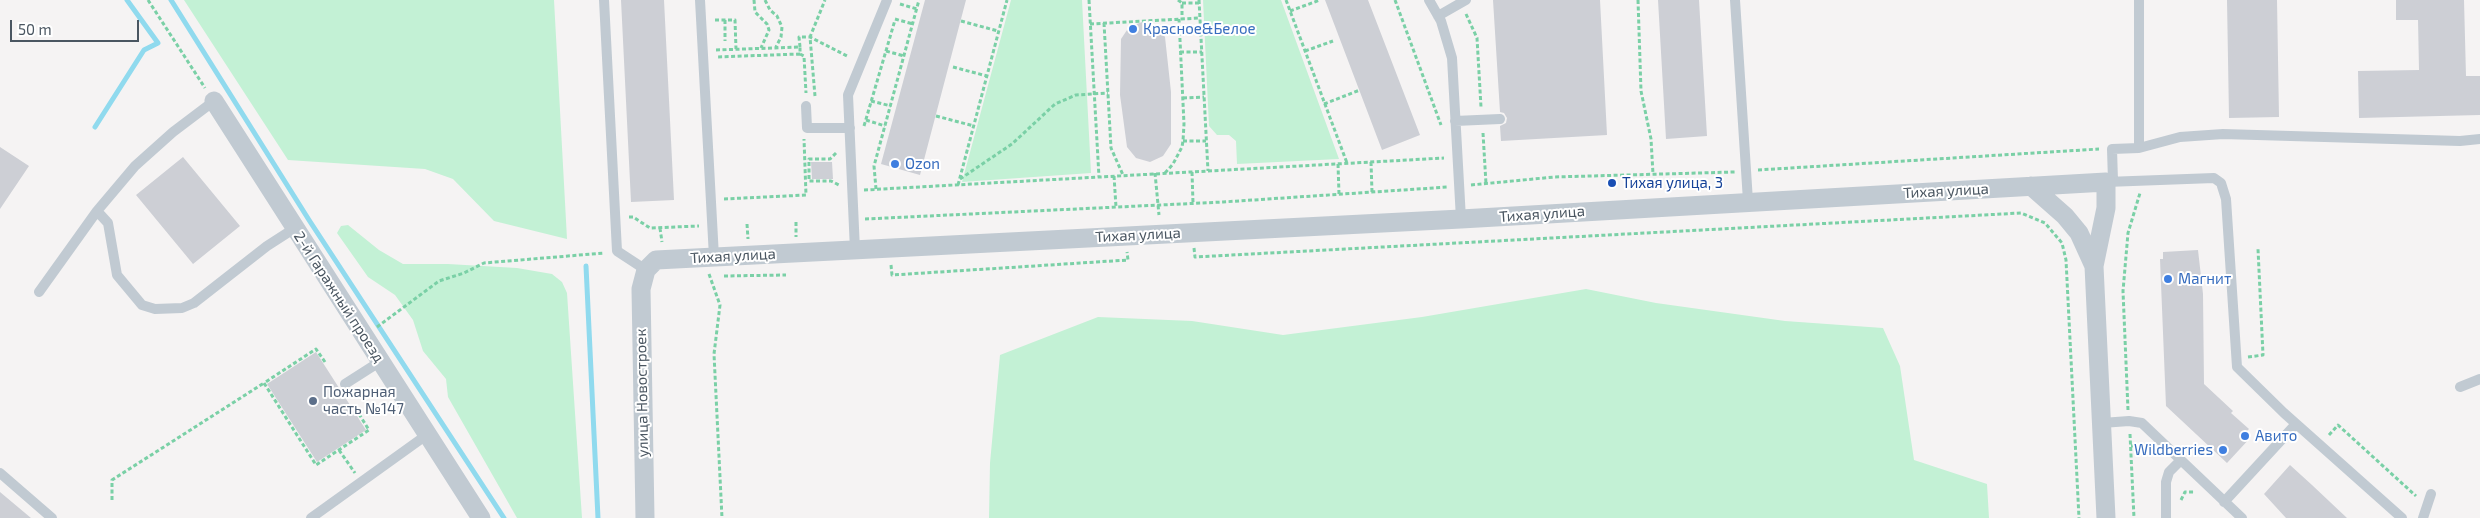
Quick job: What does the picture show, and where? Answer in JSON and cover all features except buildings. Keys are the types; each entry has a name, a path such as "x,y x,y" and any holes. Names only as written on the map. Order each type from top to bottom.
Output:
{"street":[{"name":"2-й Гаражный проезд","path":"214,101 481,518"},
{"name":"Тихая улица","path":"646,270 656,260 711,264 855,250 1461,219 1748,201 2109,182"},
{"path":"2106,518 2094,266 2106,208 2109,182"},
{"path":"2031,186 2065,216 2079,233 2094,266"},
{"name":"улица Новостроек","path":"645,518 641,289 646,270"}],"lane":[{"path":"604,0 617,251 646,270"},
{"path":"700,0 711,199 711,264"},
{"path":"855,250 847,191 850,128 848,95 885,0"},
{"path":"1429,0 1438,16 1452,58 1461,219"},
{"path":"1735,0 1748,201"},
{"path":"2139,0 2139,148"},
{"path":"1438,16 1463,2"},
{"path":"38,292 97,210 134,166 173,132 214,101"},
{"path":"811,103 807,128 850,128"},
{"path":"1455,121 1500,119"},
{"path":"2402,518 2296,424 2237,367 2226,199 2221,183 2214,178 2109,182 2112,149 2139,148 2180,137 2222,134 2460,141 2480,139"},
{"path":"97,210 108,223 117,275 142,305 155,309 182,308 194,303 266,246 295,228"},
{"path":"345,384 381,362"},
{"path":"2460,387 2480,379"},
{"path":"2284,413 2291,404"},
{"path":"2102,423 2129,421 2142,423 2242,518"},
{"path":"2224,502 2296,424"},
{"path":"311,518 428,434"},
{"path":"2166,518 2166,482 2169,472 2180,461"},
{"path":"0,473 41,511 52,518"},
{"path":"2423,518 2431,494"}],"path":[{"path":"148,0 214,101"},
{"path":"754,0 755,12 769,30 761,48"},
{"path":"765,0 770,10 778,16 782,27 781,38 775,48"},
{"path":"811,103 810,37 825,0"},
{"path":"876,189 874,166 919,0"},
{"path":"958,185 1007,0"},
{"path":"1089,0 1099,177"},
{"path":"1165,173 1173,164 1182,147 1183,98 1180,52 1182,4 1178,0"},
{"path":"1286,0 1347,163"},
{"path":"1290,11 1320,0"},
{"path":"1395,0 1441,126 1442,134"},
{"path":"1638,0 1641,91 1651,139 1653,174"},
{"path":"1182,4 1199,1 1208,171"},
{"path":"863,128 900,2 917,9"},
{"path":"1463,2 1477,38 1486,184"},
{"path":"1090,24 1200,18"},
{"path":"895,19 913,24"},
{"path":"715,20 735,20 736,49"},
{"path":"725,20 725,41"},
{"path":"961,21 998,31"},
{"path":"1104,23 1111,148 1123,175"},
{"path":"800,54 799,38 810,37 849,57"},
{"path":"1305,51 1334,41"},
{"path":"716,50 800,47"},
{"path":"846,65 853,49"},
{"path":"886,51 904,56"},
{"path":"1180,52 1202,52"},
{"path":"716,57 800,54 804,56 806,92"},
{"path":"953,67 987,76"},
{"path":"1324,104 1360,90"},
{"path":"960,180 1012,144 1055,104 1076,95 1108,93"},
{"path":"1183,98 1204,97"},
{"path":"871,101 891,106"},
{"path":"936,116 974,126"},
{"path":"866,120 885,126"},
{"path":"711,199 806,195 803,131"},
{"path":"804,139 811,139"},
{"path":"1182,141 1206,141"},
{"path":"836,146 836,155 834,157 809,159 809,182 836,182 847,191 1457,157"},
{"path":"864,219 1158,205 1445,188 1554,177 1747,171 2112,149"},
{"path":"1443,150 1444,168"},
{"path":"1371,162 1372,192"},
{"path":"1338,164 1339,194"},
{"path":"1192,172 1193,203"},
{"path":"1156,173 1159,216"},
{"path":"1114,176 1116,207"},
{"path":"1444,178 1445,188"},
{"path":"2109,182 2141,192 2128,233 2123,291 2134,518"},
{"path":"1186,247 1194,247 1195,257 2022,213 2045,223 2062,243 2066,260 2078,518"},
{"path":"624,218 633,217 650,228 700,226"},
{"path":"660,228 662,243"},
{"path":"892,274 1128,260 1127,249"},
{"path":"2247,363 2248,356 2263,355 2258,249"},
{"path":"384,322 439,280 464,273 484,263 558,258 617,251"},
{"path":"699,272 711,264"},
{"path":"711,264 729,277 786,275"},
{"path":"711,264 720,305 714,354 722,518"},
{"path":"112,500 112,480 316,349 325,362"},
{"path":"264,383 316,465 369,430 359,414"},
{"path":"2320,430 2328,437 2338,425 2426,505"},
{"path":"339,450 355,474"},
{"path":"2181,504 2182,496 2185,492 2198,492"}],"green space":[{"path":"184,0 554,0 567,239 494,221 453,179 425,169 288,160"},
{"path":"1011,0 1082,0 1091,173 962,182"},
{"path":"1203,0 1281,0 1339,159 1237,164 1236,141 1229,135 1217,135 1209,126"},
{"path":"348,225 379,250 403,264 448,264 517,268 552,274 562,282 567,293 582,518 517,518 448,397 446,379 423,351 413,320 395,295 368,277 337,233 341,226"},
{"path":"1586,289 1656,303 1785,321 1883,328 1900,366 1914,460 1987,484 1989,518 989,518 990,463 1000,355 1098,317 1192,321 1283,335 1422,317"}],"waterway":[{"path":"95,127 144,50 158,43 127,0"},
{"path":"171,0 309,220 504,518"},
{"path":"586,266 598,518"}],"place":[{"name":"Красное&Белое","path":"1133,29"},
{"name":"Ozon","path":"895,164"},
{"name":"Тихая улица, 3","path":"1612,183"},
{"name":"Магнит","path":"2168,279"},
{"name":"Пожарная часть №147","path":"313,401"},
{"name":"Авито","path":"2245,436"},
{"name":"Wildberries","path":"2223,450"}]}
